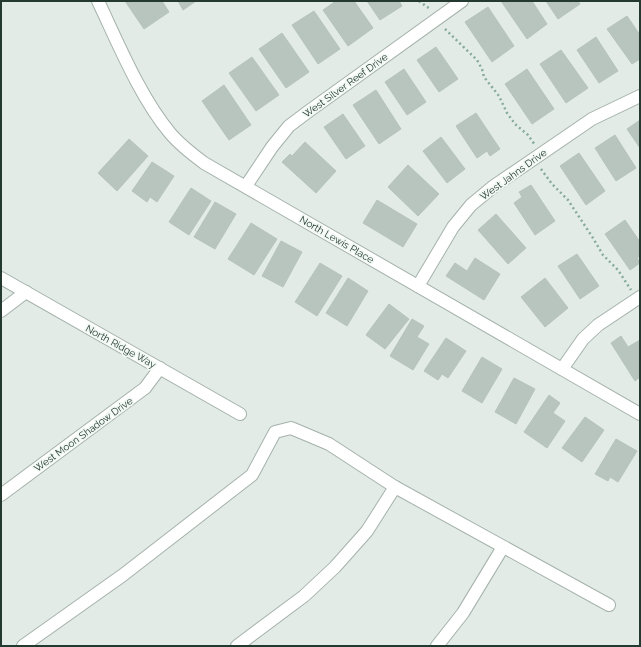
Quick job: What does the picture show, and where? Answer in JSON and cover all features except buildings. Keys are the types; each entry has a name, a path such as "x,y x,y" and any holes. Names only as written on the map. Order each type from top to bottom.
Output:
{"street":[{"name":"North Lewis Place","path":"98,1 144,94 169,132 186,150 204,163 640,414"},
{"name":"West Silver Reef Drive","path":"246,186 272,147 289,126 462,1"},
{"name":"West Jahns Drive","path":"418,286 453,227 471,205 494,186 592,119 640,96"},
{"name":"North Ridge Way","path":"1,278 240,414"},
{"path":"1,311 26,292"},
{"path":"562,369 583,339 598,325 640,296"},
{"name":"West Moon Shadow Drive","path":"1,495 145,388 160,368"},
{"path":"23,646 123,575 252,475 275,432 291,428 329,444 395,487 609,605"},
{"path":"237,646 304,596 335,567 367,531 395,487"},
{"path":"437,646 463,613 503,547"}]}
